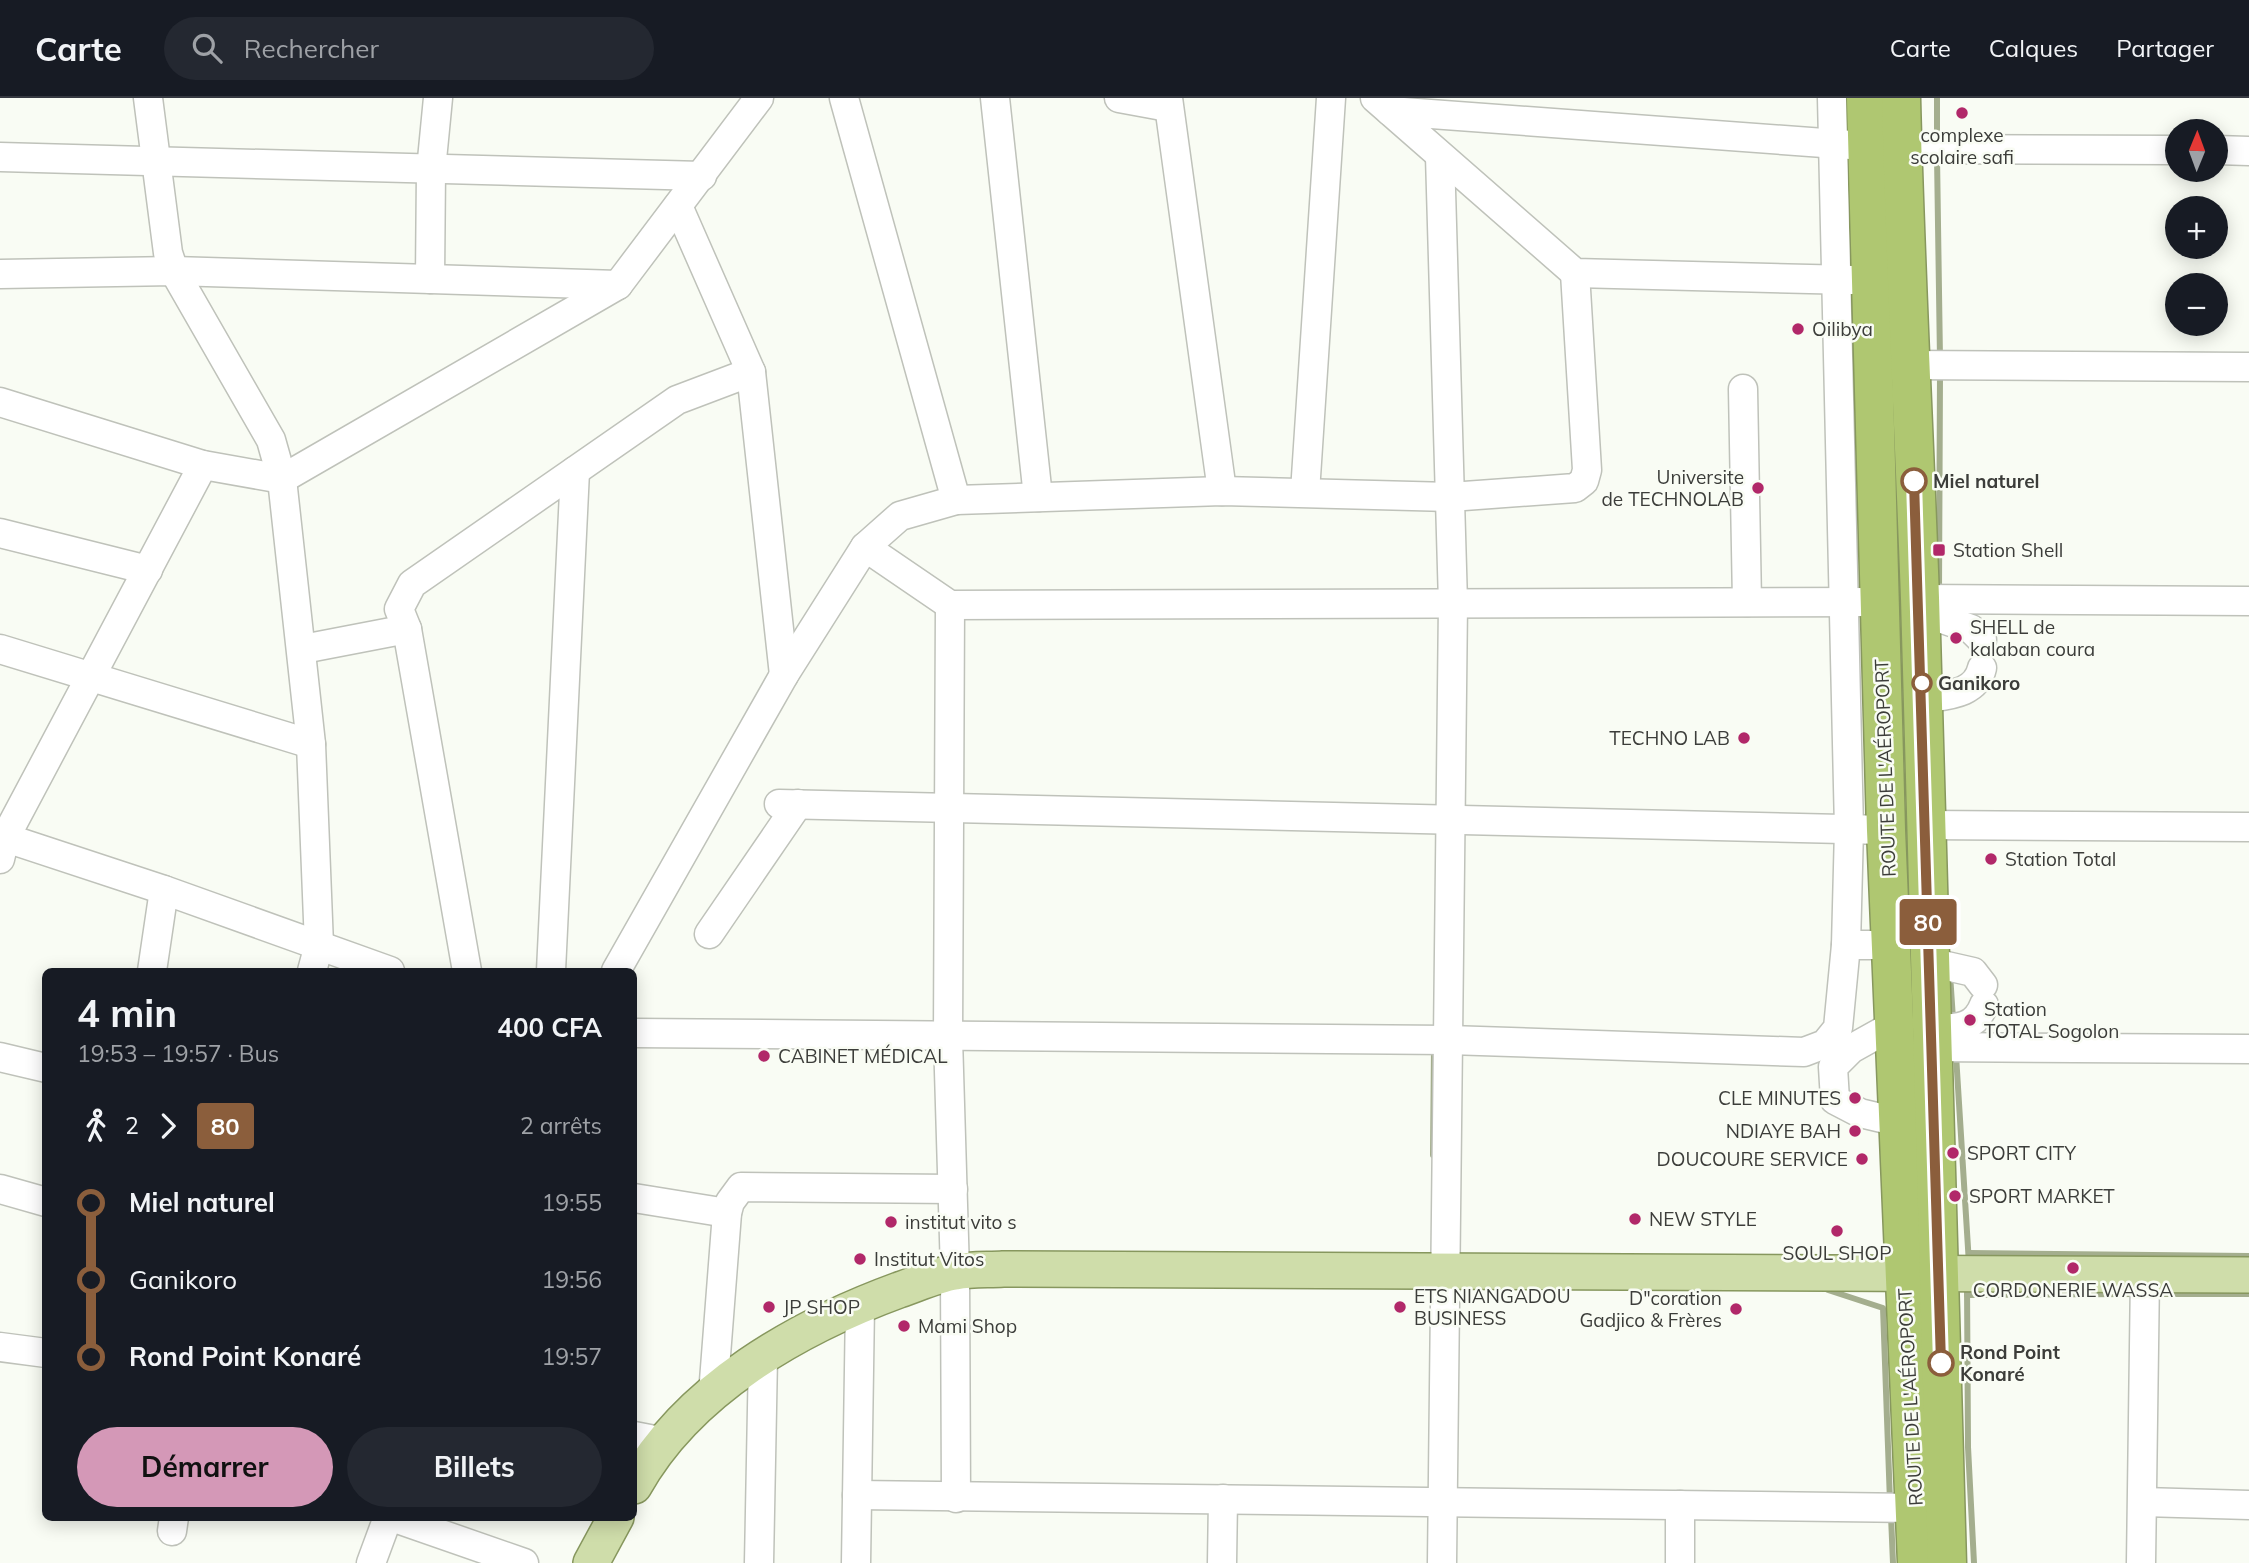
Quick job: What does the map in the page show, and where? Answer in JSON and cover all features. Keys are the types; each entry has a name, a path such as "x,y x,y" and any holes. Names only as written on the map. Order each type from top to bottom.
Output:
{"highway":[{"name":"ROUTE DE L'AÉROPORT","path":"1866,98 1868,146 1908,365 1920,605 1929,962 1918,1034 1898,1122 1921,1273 1947,1563"},
{"name":"ROUTE DE L'AÉROPORT","path":"1900,98 1868,146 1854,280 1880,602 1891,945 1918,1034 1921,1273 1917,1563"}],"main road":[{"path":"637,1477 649,1439 763,1357 804,1331 860,1304 955,1272 1003,1269 2249,1275"},
{"path":"592,1563 615,1521"}],"street":[{"path":"148,98 167,253 174,271 271,440 282,479 303,649 311,744 316,958"},
{"path":"430,279 431,170 438,98"},
{"path":"1,401 203,465 282,479 618,285 759,98"},
{"path":"845,98 956,500"},
{"path":"995,98 1038,498"},
{"path":"1119,98 1168,103 1222,491"},
{"path":"1305,492 1331,98"},
{"path":"1832,98 1868,146"},
{"path":"1383,104 1868,146 2165,150"},
{"path":"637,1033 948,1038 1448,1040 1804,1052 1825,1044 1838,1028 1846,946 1849,829 1842,602 1854,280 1575,273 1383,104"},
{"path":"2228,150 2249,151"},
{"path":"1440,156 1454,603 1442,1563"},
{"path":"0,158 702,176"},
{"path":"678,206 751,372 784,675"},
{"path":"0,274 174,271 618,285"},
{"path":"618,968 784,675 864,547 900,516 956,500 1222,491 1450,497 1575,488 1584,481 1587,470 1575,273"},
{"path":"1908,365 2249,367"},
{"path":"466,968 407,629 399,609 412,584 490,527 677,400 751,372"},
{"path":"1743,389 1747,603"},
{"path":"203,465 2,844 164,890 316,958 373,968"},
{"path":"551,968 575,471"},
{"path":"0,533 148,570"},
{"path":"864,547 950,606 1880,602"},
{"path":"1920,605 2249,601"},
{"path":"1920,605 1971,629 1982,640"},
{"path":"950,606 948,1038 955,1272 956,1498"},
{"path":"303,649 407,629"},
{"path":"0,649 311,744"},
{"path":"1923,699 1964,691 1980,679 1982,668"},
{"path":"709,934 788,804 1886,830"},
{"path":"1926,825 2249,827"},
{"path":"152,968 164,890"},
{"path":"1846,946 1891,945"},
{"path":"1898,1122 1847,1107 1835,1100 1833,1067 1851,1049 1918,1034 1966,1027 1980,1016 1983,995 1973,972 1929,962"},
{"path":"1918,1034 2249,1048"},
{"path":"0,1057 42,1067"},
{"path":"713,1394 727,1213 730,1202 741,1187 953,1189"},
{"path":"0,1189 42,1201"},
{"path":"637,1198 727,1213"},
{"path":"2141,1563 2145,1275"},
{"path":"856,1563 860,1304"},
{"path":"0,1347 42,1352"},
{"path":"760,1563 763,1357"},
{"path":"857,1495 1916,1508"},
{"path":"1222,1563 1223,1499"},
{"path":"2143,1502 2249,1505"},
{"path":"1680,1505 1680,1563"},
{"path":"371,1563 388,1521"},
{"path":"402,1521 524,1563"}],"waterway":[{"path":"1937,98 1937,142"},
{"path":"1937,156 1940,359"},
{"path":"1939,593 1940,373"},
{"path":"1950,974 1953,1019"},
{"path":"1433,1155 1434,1047"},
{"path":"1956,1055 1969,1264"},
{"path":"1969,1253 2249,1256"},
{"path":"1967,1285 1968,1447 1974,1563"},
{"path":"1828,1290 1883,1308 1890,1502"},
{"path":"1967,1295 2139,1294"},
{"path":"2153,1294 2249,1294"},
{"path":"1891,1516 1893,1563"}],"bus line":[{"name":"80","path":"1914,481 1920,599 1930,1047 1941,1363"}],"place":[{"name":"complexe scolaire safi","path":"1962,113"},
{"name":"Oilibya","path":"1798,329"},
{"name":"Miel naturel","path":"1914,481"},
{"name":"Universite de TECHNOLAB","path":"1758,488"},
{"name":"Station Shell","path":"1939,550"},
{"name":"SHELL de kalaban coura","path":"1956,638"},
{"name":"Ganikoro","path":"1922,683"},
{"name":"TECHNO LAB","path":"1744,738"},
{"name":"Station Total","path":"1991,859"},
{"name":"Station TOTAL Sogolon","path":"1970,1020"},
{"name":"CABINET MÉDICAL","path":"764,1056"},
{"name":"CLE MINUTES","path":"1855,1098"},
{"name":"NDIAYE BAH","path":"1855,1131"},
{"name":"SPORT CITY","path":"1953,1153"},
{"name":"DOUCOURE SERVICE","path":"1862,1159"},
{"name":"SPORT MARKET","path":"1955,1196"},
{"name":"NEW STYLE","path":"1635,1219"},
{"name":"institut vito s","path":"891,1222"},
{"name":"SOUL SHOP","path":"1837,1231"},
{"name":"Institut Vitos","path":"860,1259"},
{"name":"CORDONERIE WASSA","path":"2073,1268"},
{"name":"JP SHOP","path":"769,1307"},
{"name":"ETS NIANGADOU BUSINESS","path":"1400,1307"},
{"name":"D\"coration Gadjico & Frères","path":"1736,1309"},
{"name":"Mami Shop","path":"904,1326"},
{"name":"Rond Point Konaré","path":"1941,1363"}]}
